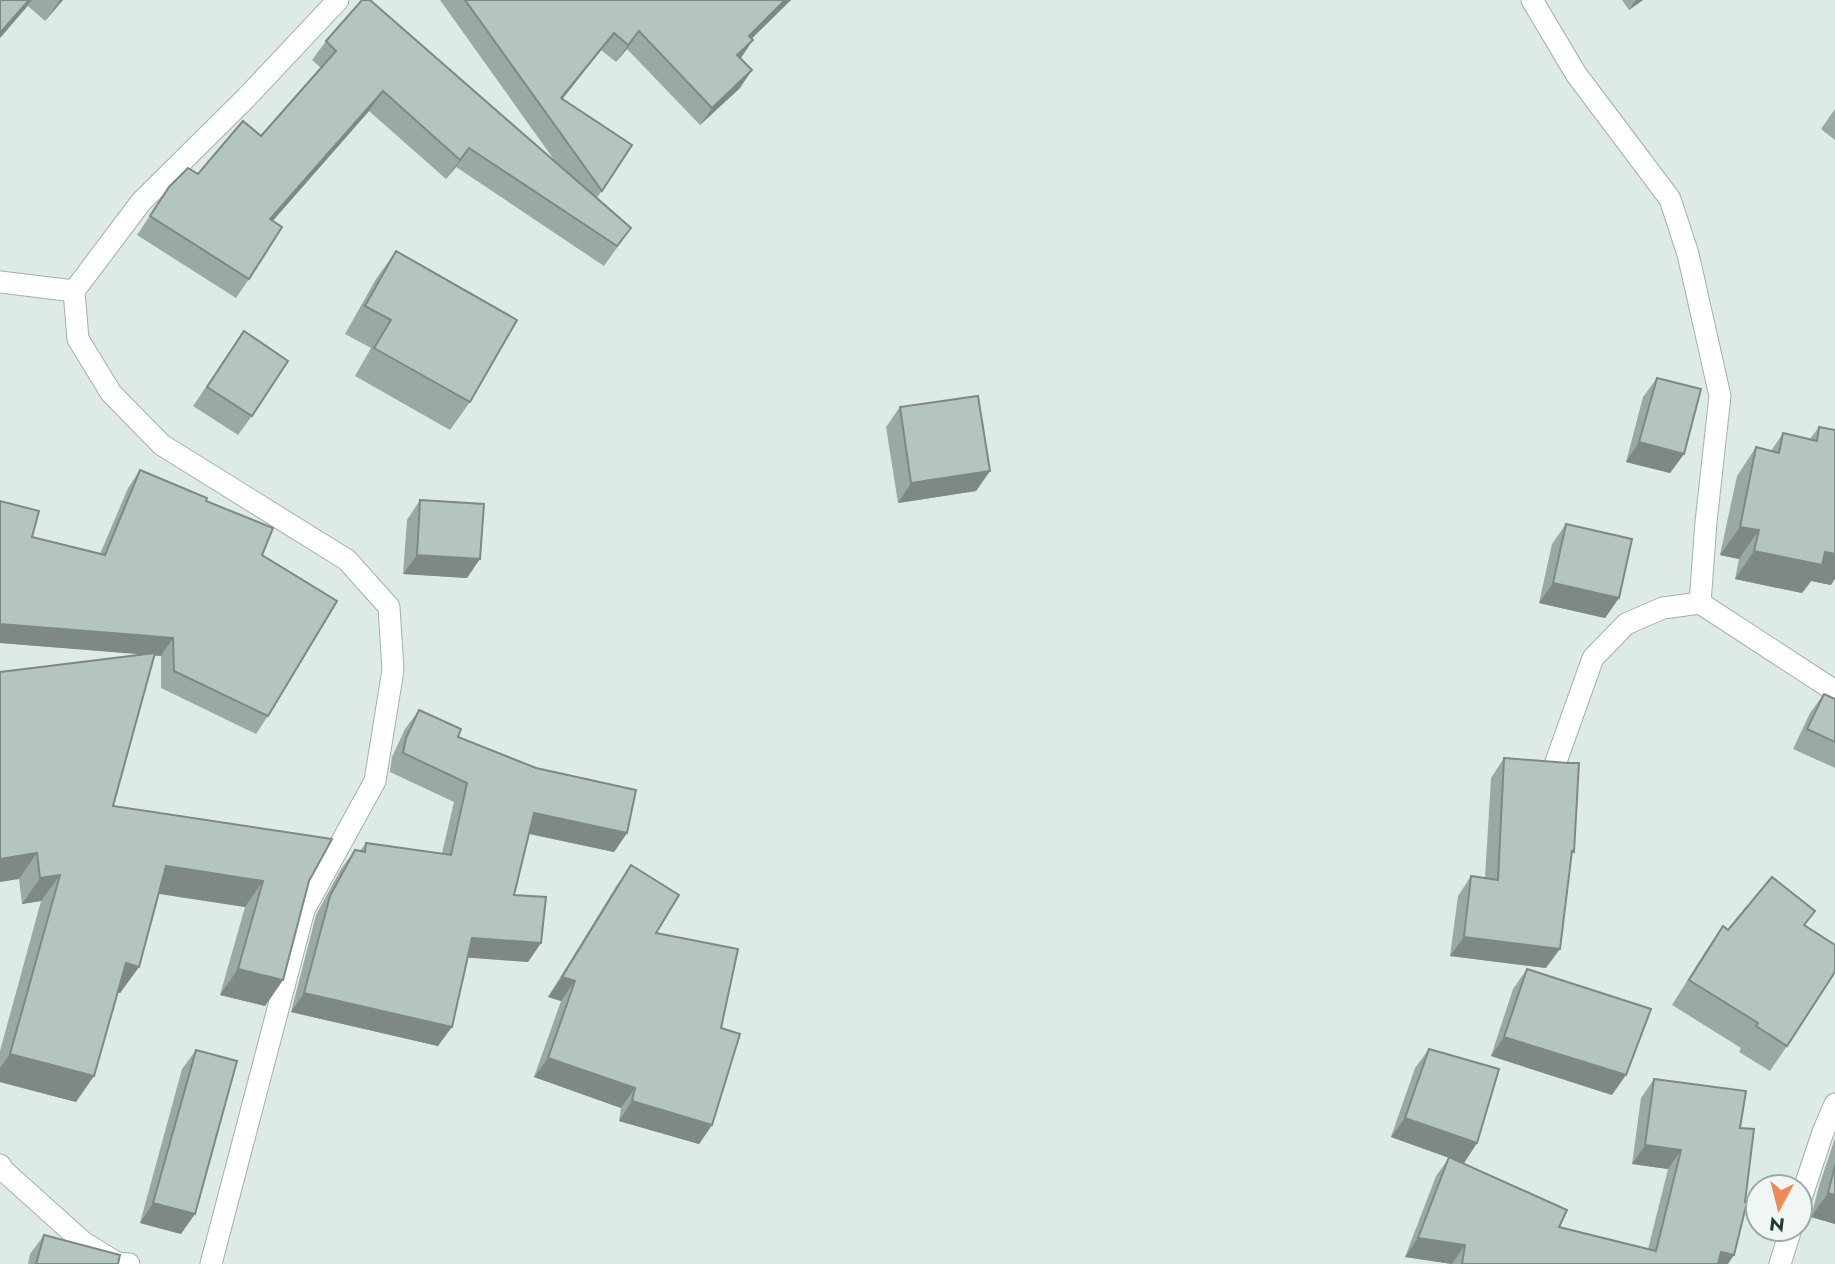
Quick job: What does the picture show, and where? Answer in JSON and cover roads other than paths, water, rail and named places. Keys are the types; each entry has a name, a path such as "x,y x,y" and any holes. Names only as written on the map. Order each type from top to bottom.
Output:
{"street":[{"path":"211,1264 304,910 375,781 393,670 389,607 346,560 163,444 111,393 78,339 74,291 141,201 246,98 338,0"},
{"path":"1532,0 1576,74 1670,199 1688,254 1720,396 1700,604"},
{"path":"0,282 74,291"},
{"path":"1553,770 1593,659 1626,624 1663,608 1700,604 1835,691"},
{"path":"1809,1173 1835,1104"},
{"path":"0,1165 83,1242 117,1263 130,1264"},
{"path":"1780,1264 1787,1243"}]}
